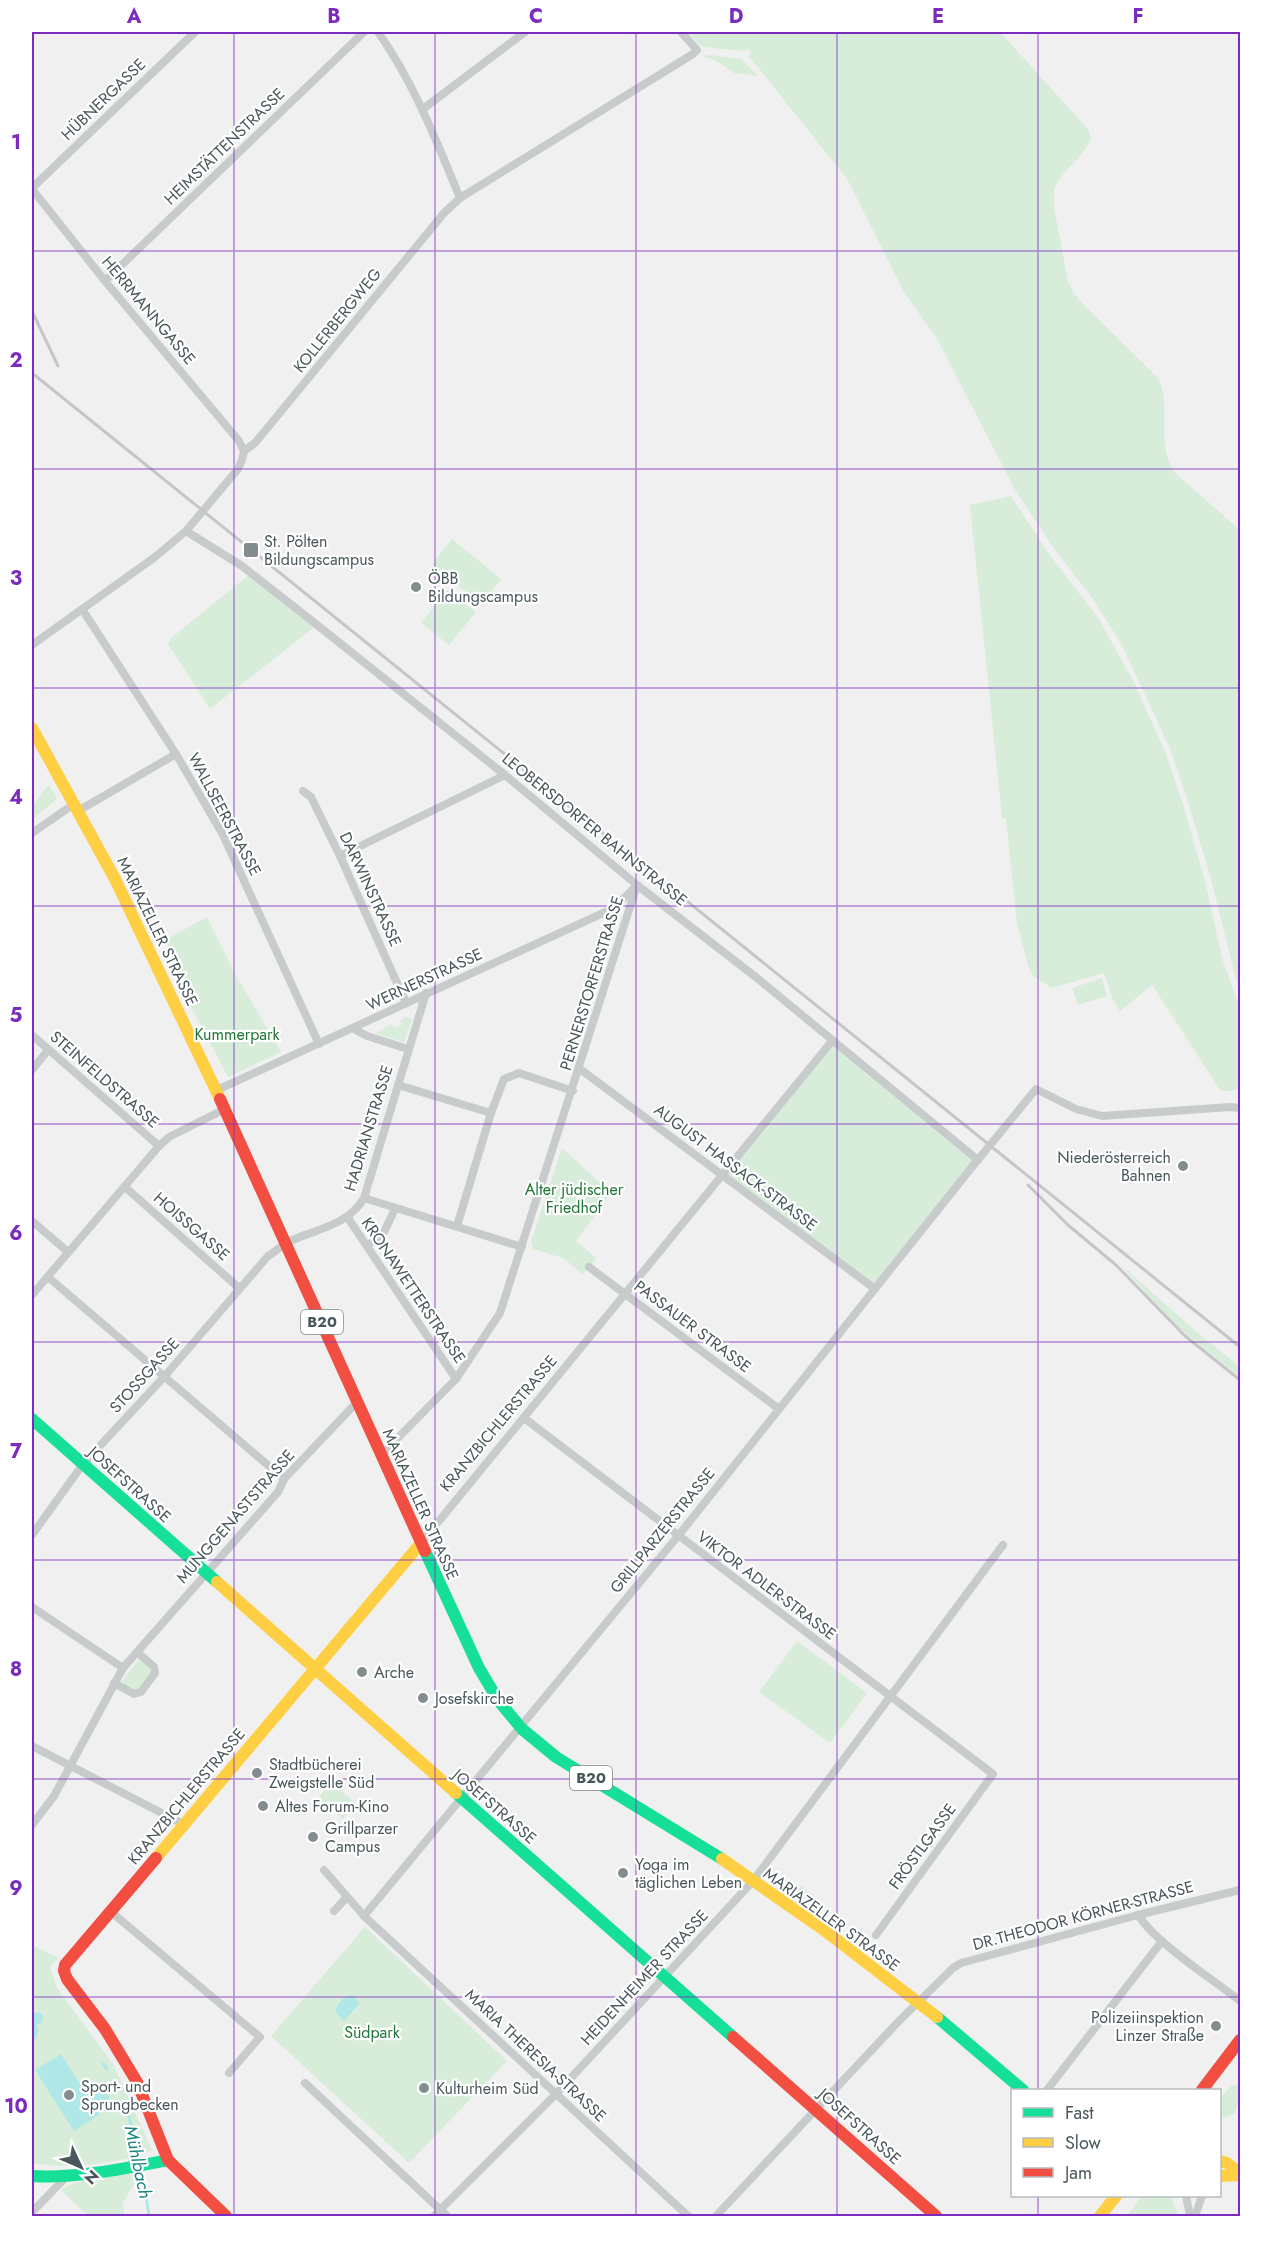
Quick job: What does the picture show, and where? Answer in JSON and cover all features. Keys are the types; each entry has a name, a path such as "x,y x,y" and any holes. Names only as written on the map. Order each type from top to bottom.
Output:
{"street":[{"name":"HÜBNERGASSE","path":"32,189 195,32"},
{"name":"HEIMSTÄTTENSTRASSE","path":"105,281 364,32"},
{"path":"378,32 395,56 423,109 460,198"},
{"path":"423,109 525,32"},
{"name":"KOLLERBERGWEG","path":"32,645 155,558 186,531 238,469 244,451 255,443 444,213 460,198 697,50 681,32"},
{"name":"HERRMANNGASSE","path":"32,189 105,281 239,441 244,451"},
{"name":"LEOBERSDORFER BAHNSTRASSE","path":"186,531 242,566 505,775 637,885 757,978 978,1160"},
{"name":"WALLSEERSTRASSE","path":"82,609 176,754 223,836 319,1044"},
{"name":"MARIAZELLER STRASSE","path":"32,728 143,934 217,1090 467,1646 490,1689 520,1728 551,1754 630,1801 753,1881 918,2002 1021,2089"},
{"path":"32,833 176,754"},
{"path":"340,856 505,775"},
{"name":"DARWINSTRASSE","path":"303,791 310,797 340,856 406,1003"},
{"name":"WERNERSTRASSE","path":"217,1090 614,908 637,885"},
{"name":"PERNERSTORFERSTRASSE","path":"522,1247 637,885"},
{"name":"HADRIANSTRASSE","path":"286,1243 348,1218 364,1198 426,993"},
{"name":"HADRIANSTRASSE","path":"354,1029 367,1036 408,1049"},
{"name":"STEINFELDSTRASSE","path":"32,1035 159,1146"},
{"name":"KRANZBICHLERSTRASSE","path":"168,2160 137,2082 105,2029 67,1980 64,1971 68,1960 421,1543 832,1041"},
{"path":"32,1070 48,1050"},
{"name":"AUGUST HASSACK-STRASSE","path":"579,1069 875,1289"},
{"path":"457,1226 504,1078 519,1073 573,1090"},
{"path":"398,1085 491,1113"},
{"name":"GRILLPARZERSTRASSE","path":"364,1916 678,1536 1036,1089 1076,1109 1102,1116 1240,1108"},
{"path":"32,1295 159,1146 169,1137 225,1109"},
{"name":"HOISSGASSE","path":"125,1187 239,1288"},
{"path":"364,1198 522,1247 495,1324 456,1379 381,1455"},
{"path":"367,1246 384,1232 395,1209"},
{"name":"KRONAWETTERSTRASSE","path":"348,1218 456,1379"},
{"path":"32,1221 68,1252"},
{"name":"STOSSGASSE","path":"32,1535 83,1464 164,1377 268,1256 286,1243"},
{"name":"PASSAUER STRASSE","path":"589,1267 779,1409"},
{"path":"48,1277 284,1479"},
{"name":"MUNGGENASTSTRASSE","path":"32,1825 54,1796 123,1668 278,1492 284,1479 358,1401"},
{"name":"VIKTOR ADLER-STRASSE","path":"524,1418 993,1774"},
{"name":"JOSEFSTRASSE","path":"32,1419 664,1978 817,2110 934,2216"},
{"name":"HEIDENHEIMER STRASSE","path":"305,2083 440,2214 557,2093 753,1881 1003,1545"},
{"path":"32,1606 123,1668"},
{"path":"114,1683 134,1694 141,1692 148,1683 155,1673 154,1667 136,1652"},
{"path":"32,1746 183,1824"},
{"name":"FRÖSTLGASSE","path":"876,1935 993,1774"},
{"name":"MARIA THERESIA-STRASSE","path":"324,1870 364,1916 688,2217"},
{"name":"DR.THEODOR KÖRNER-STRASSE","path":"716,2217 918,2002 954,1968 968,1960 1240,1890"},
{"path":"334,1911 347,1897"},
{"path":"110,1911 260,2037 229,2073"},
{"path":"1138,1915 1162,1941 1240,2001"},
{"path":"1049,2089 1162,1941"},
{"path":"1203,2089 1240,2040"},
{"path":"32,2176 46,2177 132,2167 168,2160 226,2217"},
{"path":"1221,2162 1227,2163 1240,2174"},
{"path":"32,2212 69,2174"},
{"path":"1221,2176 1240,2174"},
{"path":"1100,2217 1115,2197"},
{"path":"1186,2197 1190,2217"},
{"path":"1195,2217 1202,2197"}],"green space":[{"path":"686,32 1000,32 1088,129 1091,138 1088,145 1061,177 1054,191 1054,207 1068,281 1081,302 1159,379 1163,390 1166,450 1175,473 1240,530 1240,995 1211,879 1171,751 1122,645 1090,595 1055,550 1014,488 937,339 904,292 847,179 749,56 751,50 703,47"},
{"path":"701,56 741,59 758,76 734,73 715,60"},
{"path":"1011,496 1049,554 1099,619 1135,684 1166,754 1205,881 1223,961 1240,1009 1240,1088 1221,1091 1152,985 1120,1011 1113,1000 1104,973 1052,988 1034,977 1029,969 1017,924 1006,819 1002,818 970,505"},
{"path":"452,539 501,579 481,604 432,564"},
{"path":"251,573 317,625 210,709 168,644 170,639"},
{"path":"447,590 476,612 449,645 421,623"},
{"path":"49,785 57,799 33,819 32,806"},
{"name":"Kummerpark","path":"207,917 237,977 281,1052 228,1077 190,1005 191,997 165,940"},
{"path":"1102,978 1107,996 1078,1005 1072,988"},
{"path":"406,1017 412,1020 404,1042 376,1033 391,1024 394,1028 402,1025 400,1020"},
{"path":"832,1041 978,1160 875,1289 723,1174"},
{"name":"Alter jüdischer Friedhof","path":"562,1148 611,1193 576,1241 596,1258 583,1274 563,1258 533,1249 531,1242"},
{"path":"1119,1263 1200,1335 1240,1367 1240,1377 1174,1324"},
{"path":"797,1641 867,1693 830,1743 759,1692"},
{"path":"139,1659 151,1672 139,1690 134,1691 121,1683"},
{"path":"331,1783 356,1803 343,1819 318,1798"},
{"path":"801,1886 825,1905 820,1910 793,1891 796,1887"},
{"name":"Südpark","path":"365,1927 507,2061 409,2163 271,2036"},
{"path":"32,1945 58,1958 50,1967 57,1988 113,2064 152,2150 123,2159 77,2166 32,2163"},
{"path":"1240,2084 1240,2097 1235,2114 1227,2118 1223,2117 1221,2120 1221,2097 1231,2086"},
{"path":"138,2173 138,2178 122,2204 125,2216 88,2216 61,2190 79,2181"},
{"path":"1141,2197 1171,2197 1179,2216 1127,2216"}],"water":[{"path":"352,1995 360,2003 344,2021 335,2012 341,2001"},
{"path":"39,2012 43,2015 42,2023 37,2024 36,2027 39,2028 33,2040 32,2017"},
{"name":"Sport- und Sprungbecken","path":"61,2054 91,2101 93,2100 88,2091 100,2083 110,2098 96,2108 100,2114 74,2131 35,2070"}],"waterway":[{"name":"Mühlbach","path":"103,2064 107,2069"},
{"name":"Mühlbach","path":"126,2107 141,2163"},
{"name":"Mühlbach","path":"142,2170 149,2216"}],"railway":[{"path":"32,311 58,366"},
{"path":"32,373 1240,1347"},
{"path":"1028,1185 1068,1225 1116,1265 1184,1335 1240,1380"}],"traffic: fast":[{"path":"32,1419 217,1582"},
{"path":"425,1551 479,1668 498,1700 522,1729 556,1757 722,1859"},
{"path":"456,1793 733,2037"},
{"path":"937,2017 1022,2089"},
{"path":"32,2176 83,2174 168,2160"}],"traffic: slow":[{"path":"32,728 115,879 220,1099"},
{"path":"156,1858 421,1543"},
{"path":"217,1582 456,1793"},
{"path":"722,1859 824,1930 937,2017"},
{"path":"1221,2161 1240,2173"},
{"path":"1221,2176 1240,2175"},
{"path":"1100,2216 1115,2197"}],"traffic: jam":[{"path":"220,1099 425,1551"},
{"path":"156,1858 65,1965 64,1971 67,1979 105,2029 137,2082 168,2160 226,2216"},
{"path":"733,2037 936,2216"},
{"path":"1203,2089 1240,2040"}],"place":[{"name":"St. Pölten Bildungscampus","path":"251,550"},
{"name":"ÖBB Bildungscampus","path":"416,587"},
{"name":"Niederösterreich Bahnen","path":"1183,1166"},
{"name":"Arche","path":"362,1672"},
{"name":"Josefskirche","path":"423,1698"},
{"name":"Stadtbücherei Zweigstelle Süd","path":"257,1773"},
{"name":"Altes Forum-Kino","path":"263,1806"},
{"name":"Grillparzer Campus","path":"313,1837"},
{"name":"Yoga im täglichen Leben","path":"623,1873"},
{"name":"Polizeiinspektion Linzer Straße","path":"1216,2026"},
{"name":"Kulturheim Süd","path":"424,2088"},
{"name":"Sport- und Sprungbecken","path":"69,2095"}]}
